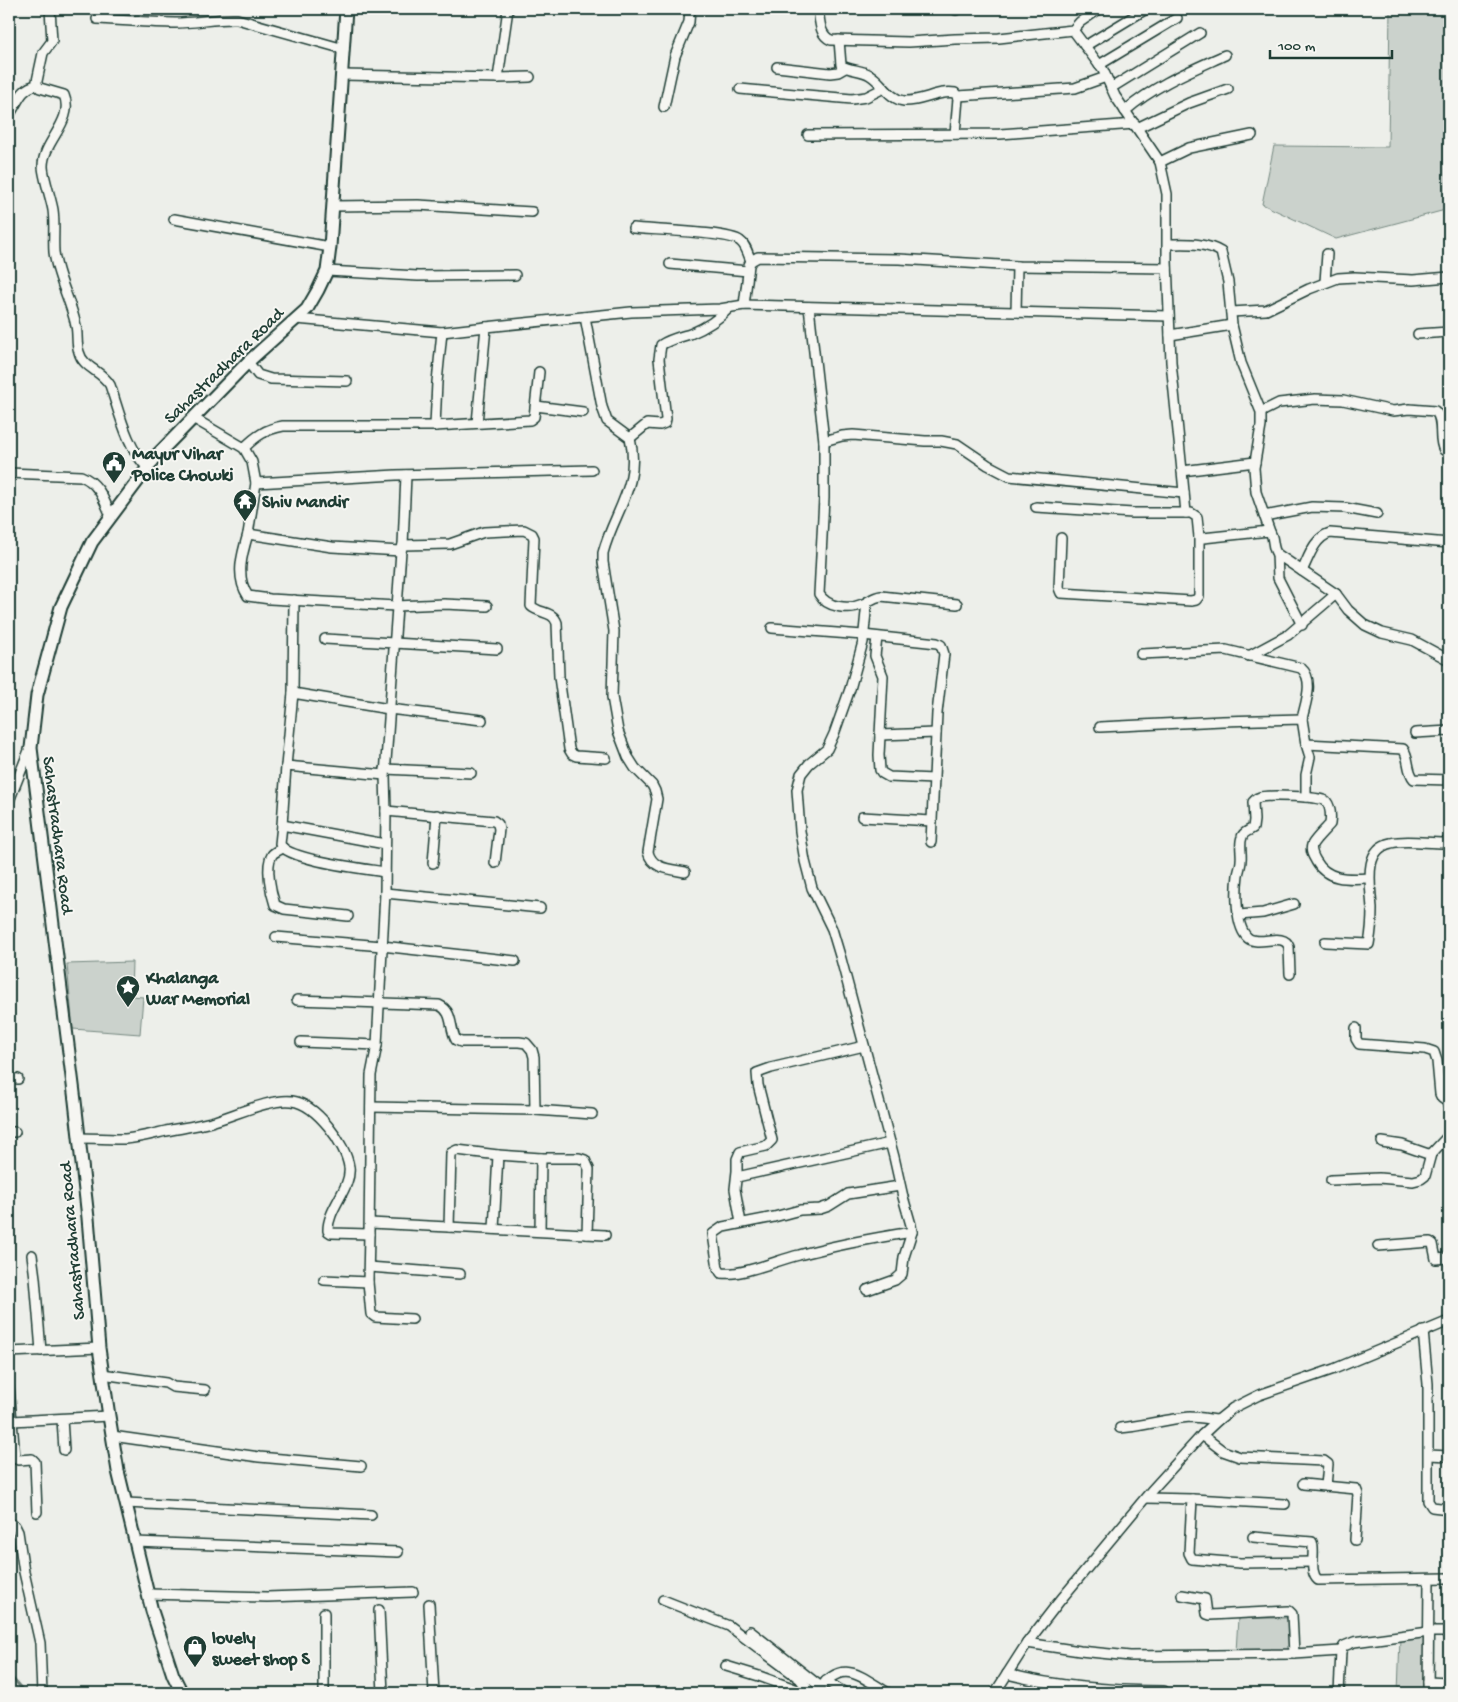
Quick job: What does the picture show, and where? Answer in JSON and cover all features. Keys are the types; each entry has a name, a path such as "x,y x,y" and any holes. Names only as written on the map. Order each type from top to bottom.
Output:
{"main road":[{"name":"Sahastradhara Road","path":"182,1693 168,1659 148,1594 118,1471 102,1374 79,1138 30,748 37,695 61,606 92,542 158,454 248,362 307,309 327,271 346,9"}],"street":[{"path":"37,85 41,58 52,41 50,9"},
{"path":"498,78 508,9"},
{"path":"664,107 675,56 689,22 690,9"},
{"path":"818,9 822,31 826,38 831,40 909,42 955,38 999,38 1073,30 1080,22 1099,9"},
{"path":"1085,46 1146,9"},
{"path":"97,19 174,23 205,22 223,18 237,19 344,49"},
{"path":"1099,65 1177,18"},
{"path":"1073,30 1099,65 1125,111 1160,162 1167,194 1167,268 1170,336 1186,512"},
{"path":"1111,88 1200,33"},
{"path":"839,40 839,60 841,65 845,68 867,73 896,98 903,101 949,92 955,93 958,96 1075,88 1106,77"},
{"path":"1125,111 1137,100 1164,83 1225,55"},
{"path":"777,67 830,73 838,72 845,68"},
{"path":"342,75 530,77"},
{"path":"9,115 24,90 37,85"},
{"path":"37,85 40,88 64,95 66,101 65,114 58,134 48,147 44,157 43,168 54,212 54,251 57,269 76,326 78,352 84,362 106,378 134,451 140,461 148,468"},
{"path":"740,90 852,99 866,97 884,88"},
{"path":"808,135 1000,134 1136,126 1189,103 1228,90"},
{"path":"954,134 958,96"},
{"path":"1160,162 1188,148 1252,135"},
{"path":"333,206 418,205 532,212"},
{"path":"174,219 330,247"},
{"path":"633,228 721,235 738,239 745,247 751,261"},
{"path":"1168,244 1203,244 1212,246 1221,252 1228,282 1232,324 1241,364 1261,412 1261,426 1254,468 1256,492 1270,532 1274,551 1336,594 1348,610 1365,625 1382,633 1412,640 1449,660"},
{"path":"1326,282 1327,254"},
{"path":"744,305 751,261 754,258 765,257 899,259 1017,266 1167,268"},
{"path":"670,264 748,271"},
{"path":"1016,312 1017,266"},
{"path":"327,271 418,276 515,275"},
{"path":"1231,312 1266,310 1338,278 1413,280 1449,277"},
{"path":"296,319 442,332 631,312 744,305 1169,316"},
{"path":"630,438 647,424 660,425 665,423 659,359 661,346 668,341 692,333 719,318 730,307"},
{"path":"809,307 824,441 824,498 819,594 825,602 845,607 858,606 871,598 881,596 957,604"},
{"path":"585,317 602,407 607,421 630,438 632,449 632,475 626,498 603,553 614,631 612,697 618,731 628,757 635,768 656,791 648,852 650,859 660,867 685,872"},
{"path":"1170,336 1232,324"},
{"path":"477,423 486,327"},
{"path":"435,426 436,382 442,332"},
{"path":"1418,334 1449,332"},
{"path":"248,362 258,375 271,378 347,381"},
{"path":"244,448 255,437 283,426 435,426 530,420 534,417 539,372"},
{"path":"1261,412 1279,403 1315,399 1350,402 1393,411 1409,409 1435,411 1439,418 1441,445 1444,450 1449,452"},
{"path":"536,406 583,412"},
{"path":"193,418 244,448 252,462 256,482 240,576 242,588 248,596 396,606 444,604 488,606"},
{"path":"824,441 842,436 941,441 957,444 988,465 1009,476 1184,493"},
{"path":"1182,471 1255,462"},
{"path":"256,482 406,475 592,470"},
{"path":"9,473 81,476 90,480 101,494 111,516"},
{"path":"406,475 385,772 385,893 377,1046 372,1075 368,1282 370,1314 375,1317 412,1319"},
{"path":"1036,507 1134,513 1191,513 1197,517 1199,537 1199,596 1196,600 1191,601 1061,593 1058,588 1061,538"},
{"path":"1264,516 1312,507 1345,508 1378,514"},
{"path":"248,534 332,547 402,548 450,544 476,534 497,530 524,530 532,534 534,538 530,602 534,609 555,617 557,623 559,677 569,750 576,756 606,758"},
{"path":"1199,537 1270,532"},
{"path":"1302,571 1318,541 1323,535 1330,533 1449,543"},
{"path":"1277,554 1278,578 1302,625"},
{"path":"1249,656 1288,635 1336,594"},
{"path":"294,600 293,693 280,844 283,848 326,863 385,872"},
{"path":"867,602 863,642 834,734 827,749 809,764 801,774 797,790 800,831 812,888 832,929 912,1232 904,1258 902,1274 895,1280 867,1290"},
{"path":"772,628 863,635 941,646 944,654 936,733 931,842"},
{"path":"877,637 874,656 883,676 879,754 880,770 889,777 934,779"},
{"path":"325,639 497,649"},
{"path":"1141,654 1226,650 1301,668 1305,671 1308,693 1302,719 1310,757 1306,776 1306,797"},
{"path":"293,693 482,720"},
{"path":"1100,727 1302,719"},
{"path":"1415,733 1449,732"},
{"path":"880,735 936,733"},
{"path":"1306,744 1403,749 1406,752 1411,775 1414,779 1449,780"},
{"path":"9,801 30,748"},
{"path":"286,766 385,772 471,773"},
{"path":"1290,974 1288,943 1283,940 1254,942 1247,937 1240,926 1237,896 1241,862 1241,839 1244,834 1253,828 1253,802 1260,797 1322,799 1329,804 1330,824 1312,845 1312,851 1318,865 1324,872 1336,877 1369,878"},
{"path":"386,810 494,820 499,829 495,863"},
{"path":"433,863 437,815"},
{"path":"862,817 932,821"},
{"path":"282,826 384,844"},
{"path":"1325,942 1369,944 1372,912 1369,878 1376,851 1381,845 1393,842 1449,844"},
{"path":"283,848 272,855 270,862 269,876 274,905 284,909 348,916"},
{"path":"385,893 540,908"},
{"path":"1239,916 1263,913 1294,904"},
{"path":"276,938 382,946 515,961"},
{"path":"297,1000 439,1005 445,1007 449,1014 454,1036 460,1042 526,1043 532,1050 534,1057 535,1110"},
{"path":"1356,1028 1356,1039 1359,1044 1425,1049 1434,1052 1436,1054 1440,1094 1449,1103"},
{"path":"301,1042 377,1046"},
{"path":"742,1223 735,1189 737,1159 740,1152 766,1146 772,1140 758,1085 757,1073 864,1046"},
{"path":"79,1138 126,1139 209,1122 270,1103 290,1100 297,1102 308,1108 328,1125 339,1141 350,1168 345,1187 330,1218 328,1231 331,1233 369,1234"},
{"path":"371,1107 535,1110 592,1114"},
{"path":"1331,1180 1379,1178 1418,1180 1425,1176 1431,1154 1449,1135"},
{"path":"1382,1142 1402,1145 1425,1154 1431,1154"},
{"path":"737,1177 890,1143"},
{"path":"449,1227 451,1153 457,1150 498,1155 579,1158 585,1160 588,1169 587,1234"},
{"path":"494,1229 498,1155"},
{"path":"540,1231 541,1158"},
{"path":"900,1186 848,1194 829,1206 800,1210 723,1227 713,1234 718,1268 721,1273 728,1274 818,1250 912,1232"},
{"path":"370,1223 605,1235"},
{"path":"1378,1246 1430,1242 1433,1244 1436,1259 1449,1258"},
{"path":"32,1255 36,1278 42,1351"},
{"path":"368,1267 460,1274"},
{"path":"324,1280 368,1282"},
{"path":"995,1693 1026,1643 1058,1603 1146,1498 1202,1434 1218,1420 1242,1403 1259,1395 1334,1369 1449,1321"},
{"path":"1423,1331 1428,1384 1429,1503 1432,1507 1449,1509"},
{"path":"9,1352 98,1348"},
{"path":"102,1374 166,1383 173,1387 205,1390"},
{"path":"9,1388 15,1458 18,1460 30,1459 35,1462 38,1512"},
{"path":"12,1421 109,1416"},
{"path":"1120,1428 1191,1417 1218,1420"},
{"path":"62,1418 64,1450"},
{"path":"1202,1434 1223,1451 1240,1457 1324,1460 1328,1464 1326,1486"},
{"path":"112,1436 259,1457 361,1466"},
{"path":"1429,1455 1449,1456"},
{"path":"1303,1484 1354,1488 1358,1491 1355,1540"},
{"path":"1146,1498 1285,1504"},
{"path":"1192,1499 1189,1553 1192,1559 1240,1562 1313,1562"},
{"path":"126,1503 371,1515"},
{"path":"9,1523 15,1526 18,1532 24,1572 40,1643 42,1693"},
{"path":"1253,1537 1312,1542 1313,1573 1318,1580 1449,1578"},
{"path":"135,1542 398,1552"},
{"path":"1428,1693 1429,1579"},
{"path":"148,1594 267,1597 413,1592"},
{"path":"1182,1595 1206,1599 1207,1614 1210,1616 1289,1611 1292,1614 1294,1654"},
{"path":"662,1600 729,1626 800,1679 808,1688 816,1690"},
{"path":"429,1604 434,1693"},
{"path":"379,1610 383,1693"},
{"path":"324,1613 324,1693"},
{"path":"750,1631 816,1690"},
{"path":"1339,1693 1340,1651 1344,1646 1354,1642 1429,1632 1449,1632"},
{"path":"1026,1643 1130,1656 1294,1654 1340,1651"},
{"path":"726,1666 816,1690 845,1693"},
{"path":"816,1690 836,1674 848,1672 888,1693"},
{"path":"1007,1674 1038,1681 1106,1690 1164,1691"},
{"path":"1428,1682 1449,1683"}],"shaded area":[{"path":"1390,9 1449,9 1449,209 1336,239 1262,204 1274,146 1388,147"},
{"path":"132,962 131,996 143,997 140,1034 73,1029 67,964"},
{"path":"1238,1618 1288,1618 1291,1653 1236,1652"},
{"path":"1427,1636 1426,1693 1398,1693 1400,1637"}],"waterway":[{"path":"9,1674 23,1693"}],"place":[{"name":"Mayur Vihar Police Chowki","path":"114,484"},
{"name":"Shiv Mandir","path":"245,522"},
{"name":"Khalanga War Memorial","path":"128,1008"},
{"name":"lovely sweet shop S","path":"195,1668"}]}
